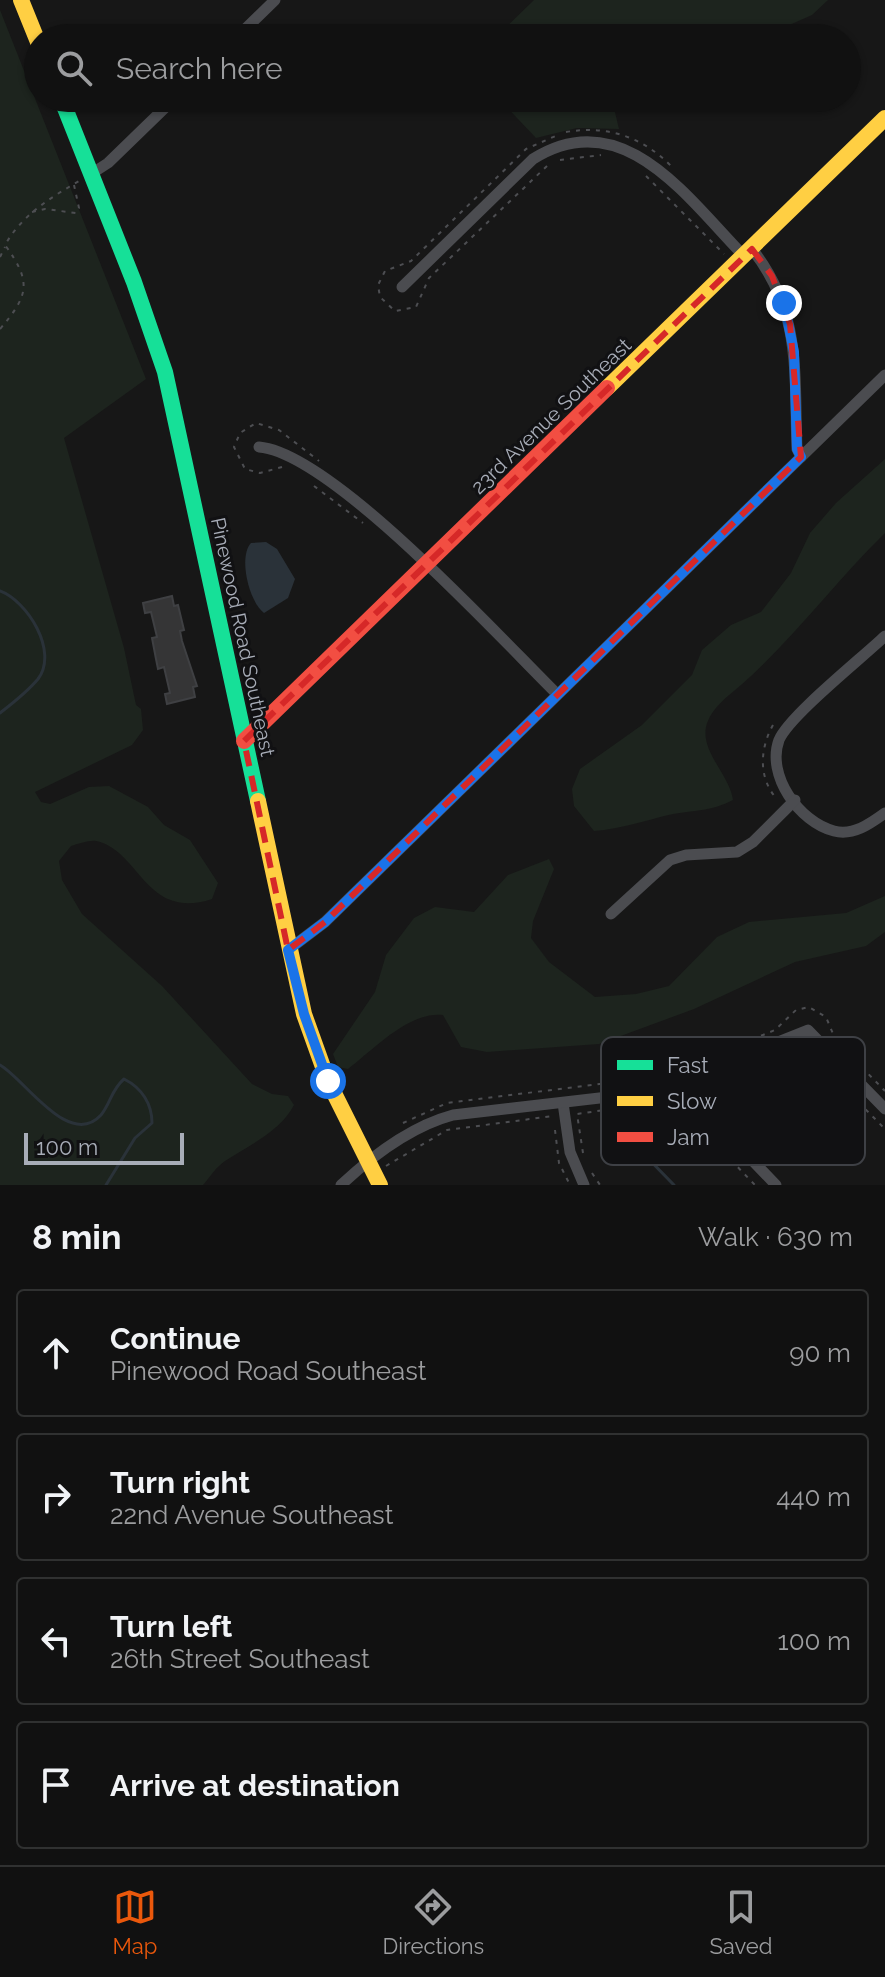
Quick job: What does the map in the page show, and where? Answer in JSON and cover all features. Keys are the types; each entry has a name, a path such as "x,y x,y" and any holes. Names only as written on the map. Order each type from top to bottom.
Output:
{"street":[{"path":"21,0 31,24"},
{"path":"250,24 275,0"},
{"name":"Pinewood Road Southeast","path":"67,112 165,372 288,950 319,1058 380,1185"},
{"path":"91,174 108,163 161,112"},
{"name":"23rd Avenue Southeast","path":"244,741 741,254 885,118"},
{"path":"402,287 533,159 555,148 579,143 616,145 645,158 741,254 772,276 790,324 797,387 797,449 801,457"},
{"path":"288,950 325,922 885,375"},
{"path":"259,447 277,449 296,458 387,526 557,694"},
{"path":"885,636 782,734 775,753 776,773 816,822 835,831 863,827 885,813"},
{"path":"611,914 670,860 686,855 737,852 753,842 795,800"},
{"path":"791,1037 808,1030 815,1037"},
{"path":"865,1088 885,1109"},
{"path":"341,1185 367,1162 423,1125 443,1118 601,1096"},
{"path":"563,1103 570,1152 584,1185"},
{"path":"757,1165 776,1185"}],"path":[{"path":"602,156 569,157 541,170 429,278 416,307 395,311 380,297 378,285 385,271 411,261 513,160 538,142 578,130 606,131 641,142 673,168"},
{"path":"637,169 741,254"},
{"path":"0,257 13,230 31,212 74,184 79,208 76,213 45,209 31,212"},
{"path":"0,329 25,292 23,272 5,245"},
{"path":"758,1037 775,1030 796,1010 809,1007 826,1017 834,1037"},
{"path":"865,1071 885,1091"},
{"path":"398,1127 447,1103 601,1084"},
{"path":"865,1109 885,1129"},
{"path":"586,1162 577,1114 601,1110"},
{"path":"385,1166 447,1130 553,1116"},
{"path":"736,1165 755,1185"},
{"path":"590,1170 600,1185"}],"highlighted area":[{"path":"752,249 772,276 790,324 801,457 325,922 288,950 244,741"}],"shaded area":[{"path":"534,0 828,0 812,15 792,24 509,24"},
{"path":"0,10 24,71 24,112 40,112 146,379 64,438 124,648 136,705 141,709 143,730 132,745 35,792 41,802 50,804 89,787 109,786 148,807 164,825 190,840 218,883 212,899 190,903 157,893 123,857 111,847 96,841 71,846 59,861 62,880 82,914 162,986 252,1084 272,1094 288,1096 294,1105 281,1123 222,1163 203,1185 0,1185"},
{"path":"511,112 615,112 619,129 577,128 536,138"},
{"path":"885,459 885,533 779,648 720,703 708,720 708,746 733,800 711,808 594,831 574,806 572,789 580,769 642,725 692,675 702,650 731,625 761,612 791,573 810,533 836,503"},
{"path":"266,542 277,549 295,579 288,598 264,613 250,590 245,558 251,543"},
{"path":"549,859 554,869 533,921 531,938 549,962 595,997 636,994 669,986 717,937 749,922 846,913 885,896 885,932 866,946 795,962 694,1009 618,1037 601,1037 599,1044 487,1052 461,1047 443,1015 430,1015 392,1033 348,1069 338,1067 333,1054 375,992 386,955 414,918 435,907 474,912 508,875"}],"building":[{"path":"172,596 174,606 178,605 184,630 180,631 182,641 197,686 193,687 195,697 167,704 165,694 170,693 164,667 158,669 152,638 157,637 151,612 145,613 143,603"}],"waterway":[{"path":"0,591 20,605 29,616 37,628 45,655 44,668 38,679 0,713"},
{"path":"0,1065 48,1108 75,1124 88,1123 101,1115 124,1079 141,1092 150,1109 152,1123 135,1138 106,1185"},
{"path":"654,1165 674,1185"}],"traffic: fast":[{"path":"67,112 134,282 165,372 258,801"}],"traffic: slow":[{"path":"21,0 31,24"},
{"path":"607,388 885,118"},
{"path":"258,801 304,1014 328,1081 380,1185"}],"traffic: jam":[{"path":"244,741 607,388"}],"route":[{"path":"328,1081 310,1035 288,950 325,922 801,457 797,449 794,352 784,303"}]}
